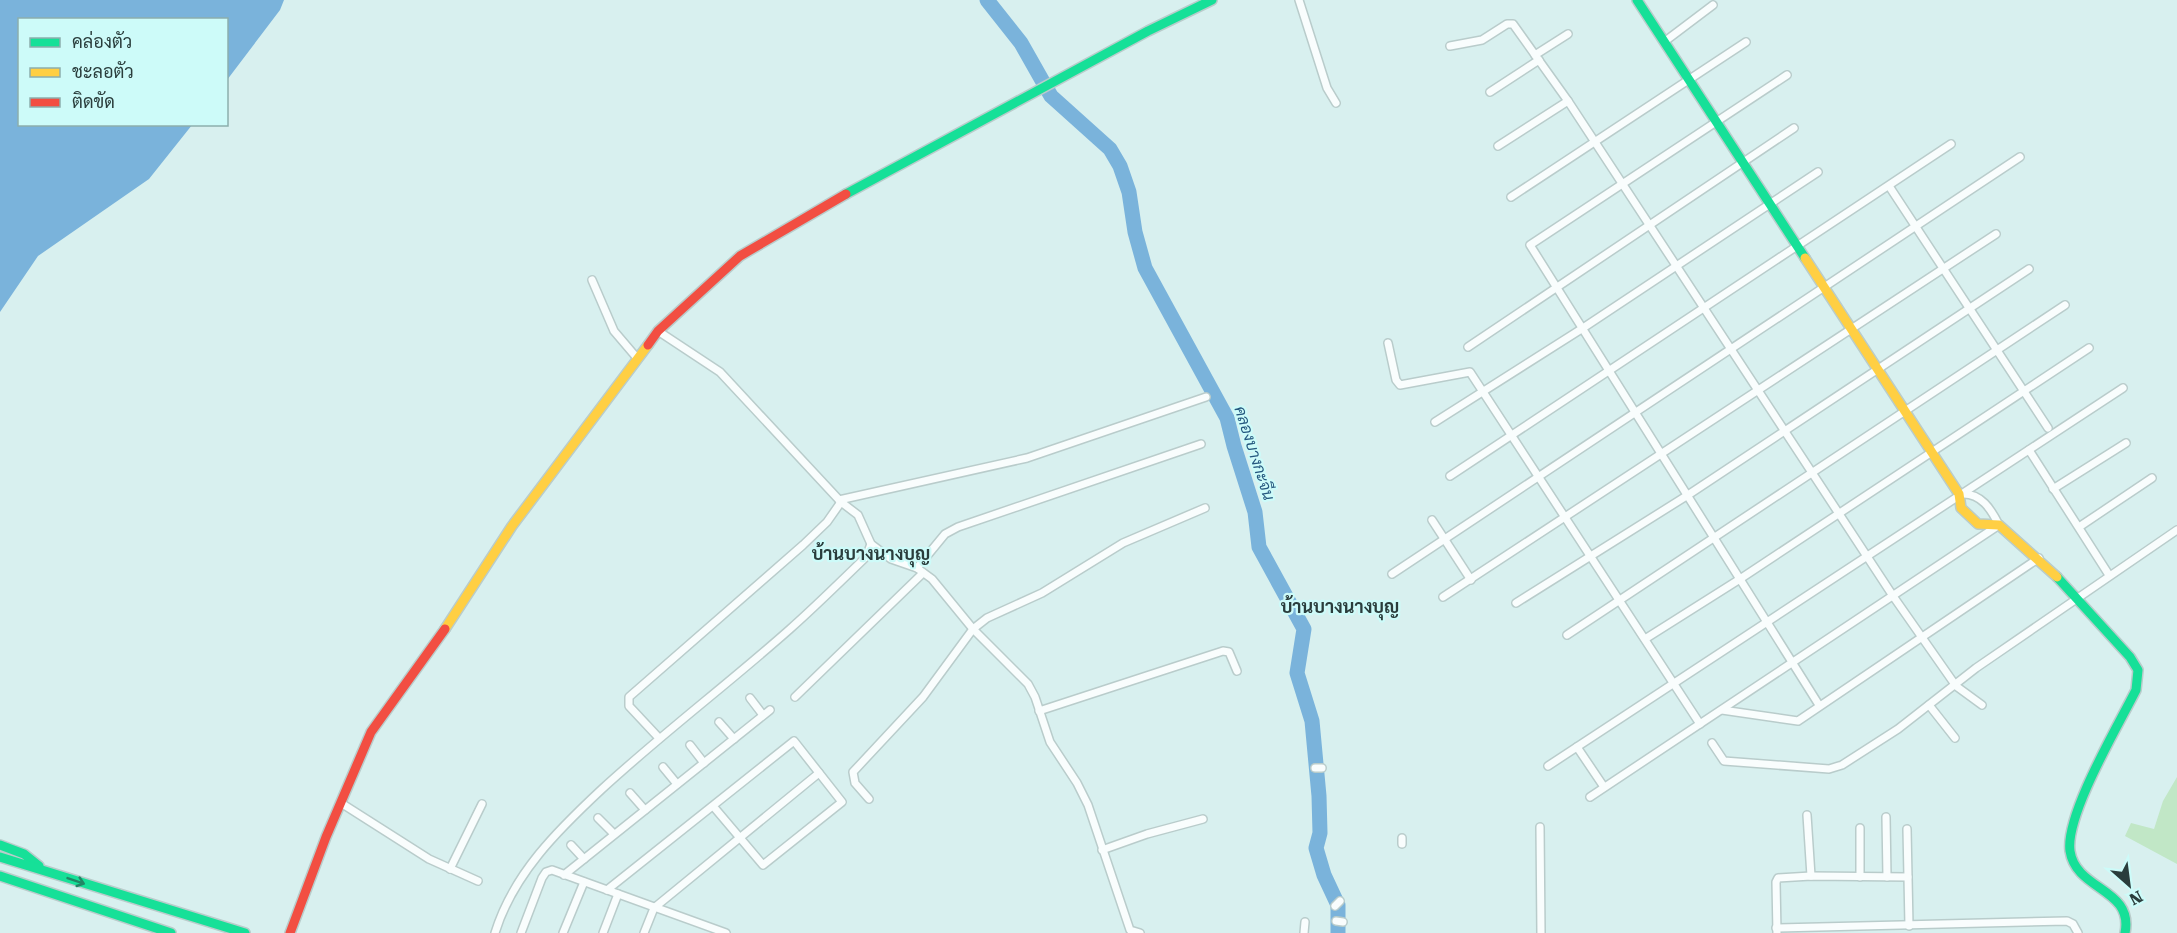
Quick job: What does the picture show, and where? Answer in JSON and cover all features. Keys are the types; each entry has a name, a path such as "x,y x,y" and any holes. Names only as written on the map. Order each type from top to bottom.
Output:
{"street":[{"path":"290,933 371,732 455,616 512,526 658,331 740,256 852,190 1212,0"},
{"path":"1299,0 1327,88 1336,103"},
{"path":"1636,0 1906,411 1959,494 1961,508 1970,519 1978,524 1999,525"},
{"path":"1664,42 1713,5"},
{"path":"1450,46 1482,40 1507,24 1513,24 1568,101 1893,596 1956,686 1982,705"},
{"path":"1490,92 1568,34"},
{"path":"1511,197 1746,42"},
{"path":"1787,75 1530,245 1819,705"},
{"path":"1498,146 1568,101"},
{"path":"1468,347 1794,128"},
{"path":"1450,476 1951,144"},
{"path":"1392,574 1916,229 2020,157"},
{"path":"1435,422 1677,267 1818,172"},
{"path":"1888,186 2048,428"},
{"path":"1443,597 1996,234"},
{"path":"1516,603 1688,495 2029,269"},
{"path":"592,279 614,331 637,358"},
{"path":"1567,635 2065,305"},
{"path":"658,331 720,372 840,501 858,515 871,544 891,559 920,570 932,579 973,629 1028,684 1050,742 1077,783 1088,805 1130,930 1140,933"},
{"path":"1388,343 1396,380 1400,385 1470,372 1700,724"},
{"path":"1645,639 1840,514 2089,348"},
{"path":"1548,766 2123,388"},
{"path":"658,737 629,706 629,697 804,545 827,522 840,501 1027,458 1206,397"},
{"path":"2053,489 2126,443"},
{"path":"795,697 920,570 945,534 958,527 1201,444"},
{"path":"2029,450 2109,575"},
{"path":"2079,527 2152,478"},
{"path":"1959,494 1969,494 1986,504 1999,525 2038,558 2078,599 2125,651 2138,670 2136,690 2082,803 2073,825 2069,848 2072,862 2077,870 2092,885 2121,903 2127,910 2129,918 2125,933"},
{"path":"869,799 855,783 853,772 922,697 973,629 987,618 1042,593 1123,543 1205,508"},
{"path":"1432,520 1471,580"},
{"path":"1590,796 1999,525"},
{"path":"1712,743 1724,761 1835,769 1898,729 1956,686 1976,668 2177,530"},
{"path":"495,933 500,918 532,861 568,821 658,737 790,629 866,557 871,544"},
{"path":"1722,710 1795,721 2038,558"},
{"path":"1039,711 1223,651 1229,652 1237,671"},
{"path":"750,698 763,716"},
{"path":"1929,705 1955,738"},
{"path":"564,874 770,710"},
{"path":"719,722 734,739"},
{"path":"607,890 794,741 842,802 763,865 713,806"},
{"path":"690,745 704,763"},
{"path":"1577,747 1604,788"},
{"path":"663,767 677,784"},
{"path":"644,933 654,908 819,773"},
{"path":"630,793 645,810"},
{"path":"341,803 393,839 450,869 478,880"},
{"path":"450,869 482,804"},
{"path":"1807,815 1811,876"},
{"path":"1887,817 1887,877"},
{"path":"598,818 614,834"},
{"path":"1102,850 1147,834 1203,819"},
{"path":"1540,827 1541,933"},
{"path":"1860,828 1860,877"},
{"path":"1907,829 1909,926"},
{"path":"0,845 24,854 46,871"},
{"path":"571,845 584,859"},
{"path":"0,857 245,933"},
{"path":"521,933 546,872 552,870 726,933"},
{"path":"0,876 171,933"},
{"path":"1908,877 1811,876 1777,880 1776,930 2067,921 2073,924 2078,933"},
{"path":"563,933 584,882"},
{"path":"0,884 47,893"},
{"path":"603,933 618,894"},
{"path":"1304,933 1305,922"},
{"path":"1938,924 1938,933"}],"green space":[{"path":"2177,777 2177,864 2125,836 2131,823 2154,829 2163,801"}],"water":[{"path":"0,0 284,0 280,10 228,79 228,18 18,18 18,126 191,126 149,179 38,256 0,312"}],"waterway":[{"name":"คลองบางกะจีน","path":"987,0 1021,43 1051,96 1110,149 1120,166 1129,192 1135,232 1145,268 1227,418 1255,512 1259,547 1304,629 1297,673 1312,721 1319,796 1320,833 1316,848 1324,875 1338,905 1338,933"}],"traffic: fast":[{"path":"846,194 1148,31 1212,0"},
{"path":"1637,0 1805,258"},
{"path":"2057,577 2130,657 2138,670 2136,690 2084,793 2071,835 2070,851 2074,864 2082,874 2121,907 2125,918 2125,933"},
{"path":"0,845 24,854 39,866"},
{"path":"0,857 245,933"},
{"path":"0,876 171,933"}],"traffic: slow":[{"path":"1805,258 1959,494 1961,508 1978,524 1999,525 2057,577"},
{"path":"445,629 512,526 648,345"}],"traffic: jam":[{"path":"648,345 658,331 740,256 846,194"},
{"path":"290,933 326,837 371,732 445,629"}],"district":[{"name":"บ้านบางนางบุญ","path":"871,554"},
{"name":"บ้านบางนางบุญ","path":"1340,607"}]}
